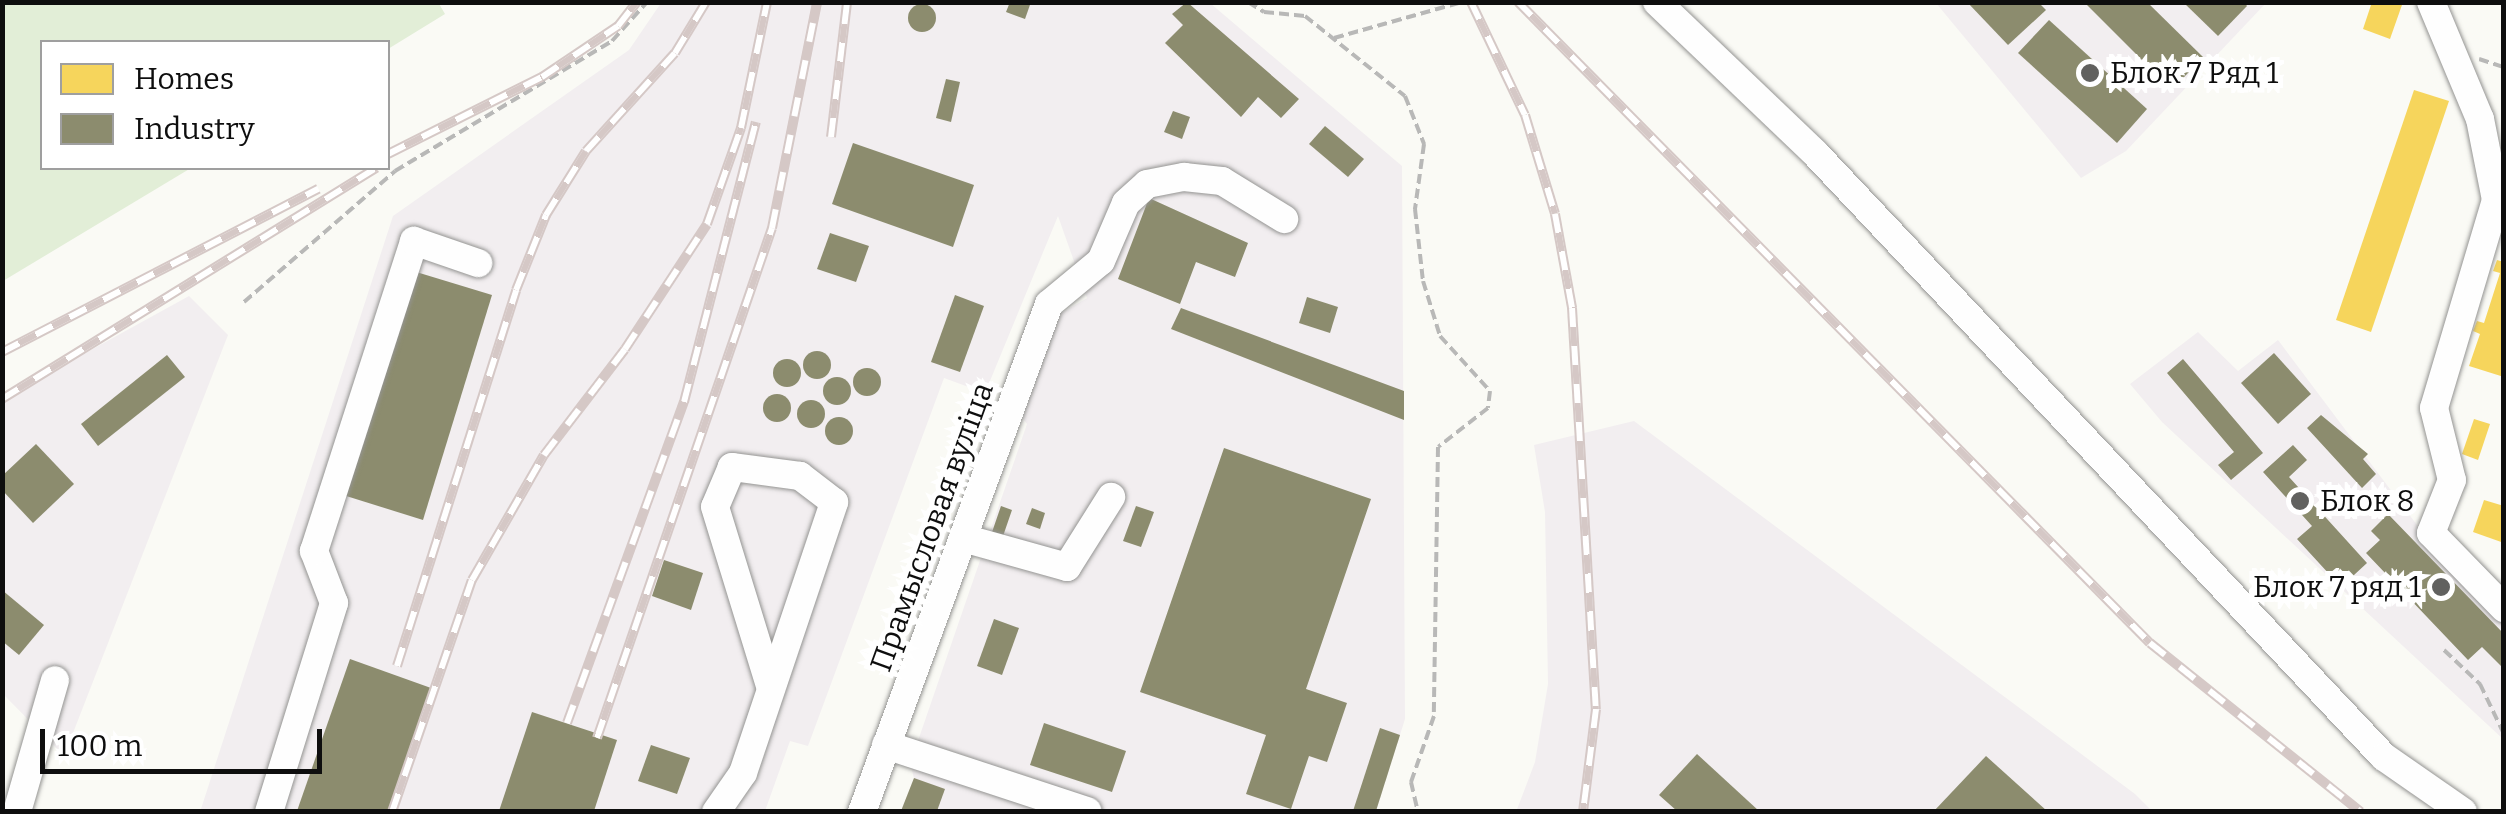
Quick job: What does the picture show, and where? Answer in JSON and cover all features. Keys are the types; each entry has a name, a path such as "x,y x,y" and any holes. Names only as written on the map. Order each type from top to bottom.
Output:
{"street":[{"path":"1657,2 1814,152 2371,744 2420,786 2463,812"},
{"path":"2431,2 2480,119 2496,200 2434,408 2452,480 2432,533 2504,608"},
{"name":"Прамысловая вуліца","path":"862,812 1049,304 1101,261 1134,191 1148,184 1184,176 1222,181 1284,220"},
{"path":"270,812 334,603 314,550 414,240 478,262"},
{"path":"716,812 743,773 834,502 800,476 732,467 715,507 771,689"},
{"path":"962,538 1068,568 1111,498"},
{"path":"17,812 55,680"},
{"path":"886,746 1087,811"}],"path":[{"path":"244,302 395,171 612,40 647,2"},
{"path":"1248,2 1264,12 1305,16 1404,96 1424,144 1415,209 1423,281 1440,336 1490,391 1488,408 1438,447 1434,716 1411,782 1418,812"},
{"path":"1334,38 1462,2"},
{"path":"2444,650 2480,684 2504,734"}],"shaded area":[{"path":"661,3 1210,3 1402,166 1405,719 1376,811 901,811 914,778 910,764 1027,424 1020,415 1055,317 1087,298 1058,216 985,393 944,378 808,746 790,741 765,811 200,812 393,216 629,50"},
{"path":"1936,3 2266,3 2126,151 2081,178"},
{"path":"189,296 228,335 64,756 3,694 2,399"},
{"path":"2198,332 2238,371 2278,340 2426,537 2503,616 2503,739 2162,422 2130,384"},
{"path":"1634,421 2135,794 2152,811 1516,812 1535,762 1548,684 1545,512 1534,445"}],"green space":[{"path":"3,2 438,2 445,14 390,48 390,40 40,40 40,170 188,170 3,281"}],"building: Homes":[{"path":"2372,2 2403,2 2390,39 2363,29"},
{"path":"2414,90 2449,101 2371,332 2336,320"},
{"path":"2497,260 2504,262 2504,377 2469,366 2480,334 2473,331 2477,321 2484,323 2500,273 2493,271"},
{"path":"2474,419 2490,424 2478,460 2462,454"},
{"path":"2484,500 2504,506 2504,543 2473,532"}],"building: Industry":[{"path":"1010,2 1031,2 1025,19 1006,12"},
{"path":"1187,2 1299,99 1281,118 1258,97 1241,117 1165,43 1183,25 1172,14"},
{"path":"1967,2 2038,2 2046,10 2008,45"},
{"path":"2084,2 2147,2 2203,57 2172,90"},
{"path":"2183,2 2244,2 2247,6 2218,36"},
{"path":"922,4 932,8 936,18 932,28 922,32 912,28 908,18 912,8"},
{"path":"2049,20 2147,109 2117,143 2018,53"},
{"path":"946,79 960,82 951,122 936,118"},
{"path":"1173,111 1190,117 1182,139 1164,132"},
{"path":"1325,126 1364,159 1348,177 1309,144"},
{"path":"853,143 974,185 953,247 832,204"},
{"path":"1149,198 1248,243 1235,277 1196,262 1180,304 1118,279"},
{"path":"830,233 869,246 856,282 817,269"},
{"path":"413,271 492,295 423,520 343,495"},
{"path":"955,295 984,306 960,372 931,362"},
{"path":"1307,297 1338,307 1330,333 1299,323"},
{"path":"1181,308 1404,391 1404,420 1171,329"},
{"path":"817,351 827,355 831,365 827,375 817,379 807,375 803,365 807,355"},
{"path":"2274,353 2311,394 2278,424 2241,383"},
{"path":"167,355 185,377 98,446 81,424"},
{"path":"787,359 797,363 801,373 797,383 787,387 777,383 773,373 777,363"},
{"path":"2183,359 2263,453 2231,480 2218,465 2234,452 2167,373"},
{"path":"867,368 877,372 881,382 877,392 867,396 857,392 853,382 857,372"},
{"path":"837,377 847,381 851,391 847,401 837,405 827,401 823,391 827,381"},
{"path":"777,394 787,398 791,408 787,418 777,422 767,418 763,408 767,398"},
{"path":"811,400 821,404 825,414 821,424 811,428 801,424 797,414 801,404"},
{"name":"Блок 7 ряд 1","path":"2321,415 2368,454 2363,459 2376,474 2362,488 2307,428"},
{"path":"839,417 849,421 853,431 849,441 839,445 829,441 825,431 829,421"},
{"path":"36,444 74,484 33,523 2,490 2,476"},
{"name":"Блок 8","path":"2293,445 2307,460 2289,477 2367,563 2341,587 2297,539 2312,526 2263,472"},
{"path":"1224,448 1371,499 1306,689 1347,703 1327,762 1309,756 1291,809 1246,794 1266,735 1140,692"},
{"path":"1001,506 1012,510 1002,539 991,535"},
{"path":"1136,506 1154,512 1141,547 1123,541"},
{"path":"1032,508 1045,513 1040,529 1026,524"},
{"name":"Блок 7 ряд 1","path":"2388,514 2504,634 2504,669 2482,647 2468,660 2366,553 2380,540 2371,531"},
{"path":"664,560 703,573 691,610 652,596"},
{"path":"2,590 44,625 19,655 2,641"},
{"path":"994,619 1019,628 1002,675 977,666"},
{"path":"350,659 431,688 388,811 297,811"},
{"path":"532,712 617,740 594,811 499,811"},
{"path":"1044,723 1126,751 1112,792 1030,765"},
{"path":"1380,728 1400,735 1376,811 1353,811"},
{"path":"651,745 690,758 677,794 638,781"},
{"path":"1697,754 1759,811 1677,811 1659,795"},
{"path":"1986,756 2047,811 1934,811"},
{"path":"914,778 945,789 937,811 901,811"}],"railway":[{"path":"390,153 542,77 618,26 637,2"},
{"path":"397,666 516,290 546,215 586,151 675,53 706,2"},
{"path":"392,812 472,580 544,455 625,349 707,224 741,128 767,2"},
{"path":"597,738 772,228 817,2"},
{"path":"831,137 847,2"},
{"path":"1471,2 1525,115 1555,214 1572,308 1596,709 1583,812"},
{"path":"1518,2 2150,643 2361,812"},
{"path":"567,723 684,402 756,122"},
{"path":"2,399 373,170"},
{"path":"2,352 318,189"}],"place":[{"name":"Блок 7 Ряд 1","path":"2090,73"},
{"name":"Блок 8","path":"2300,501"},
{"name":"Блок 7 ряд 1","path":"2441,587"}]}
